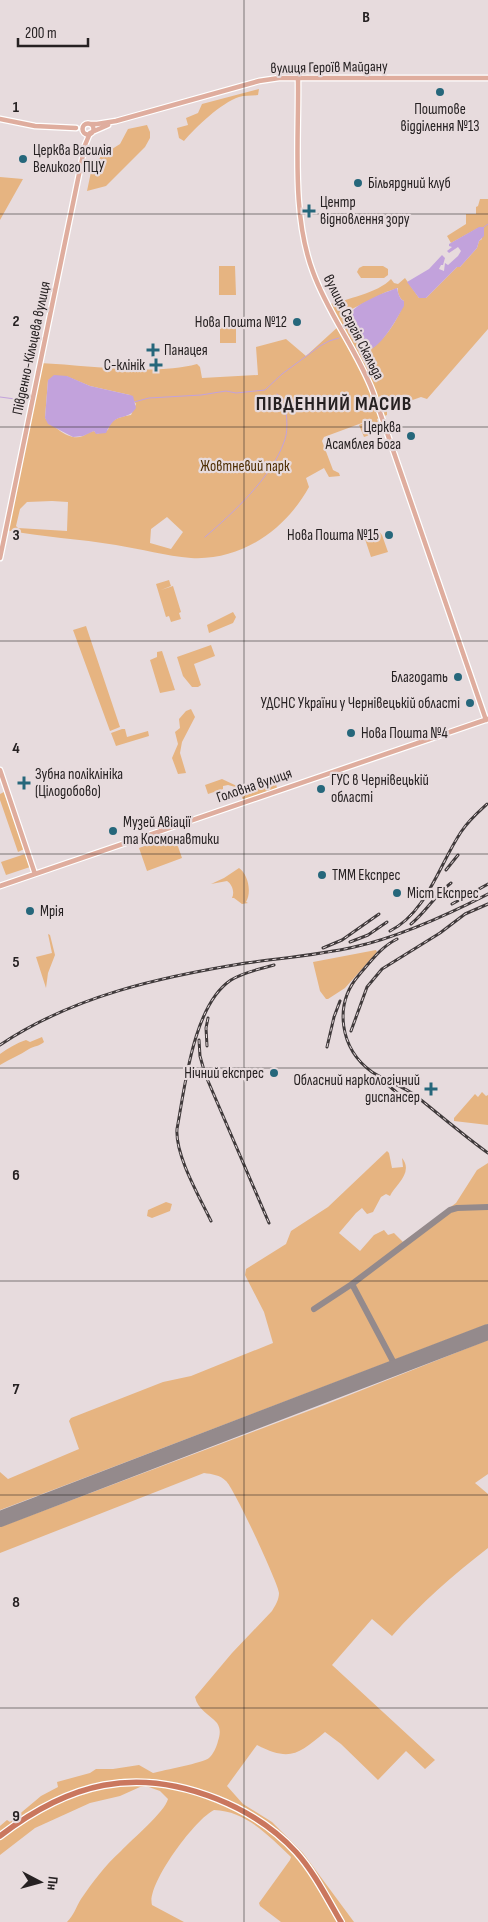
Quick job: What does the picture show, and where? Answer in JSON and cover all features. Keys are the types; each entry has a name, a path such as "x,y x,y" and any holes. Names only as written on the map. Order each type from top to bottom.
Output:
{"highway":[{"path":"0,1836 44,1808 92,1787 124,1782 159,1782 177,1786 207,1795 235,1807 261,1821 275,1832 304,1862 341,1922"}],"main road":[{"name":"вулиця Героїв Майдану","path":"116,121 259,81 279,78 488,78"},
{"name":"вулиця Сергія Скальда","path":"298,79 300,217 307,256 319,286 354,351 373,392 487,719"},
{"path":"0,119 35,126 76,128"},
{"path":"85,143 84,125 116,121"},
{"path":"84,132 91,133 116,121"},
{"path":"85,143 93,127 90,124"},
{"name":"Південно-Кільцева вулиця","path":"0,558 85,143"},
{"name":"Головна вулиця","path":"0,886 487,719"},
{"path":"0,770 35,874"}],"green space":[{"path":"259,89 258,95 239,97 225,104 184,141 179,138 177,128 188,125 186,118 198,113 202,104"},
{"path":"147,125 150,138 145,147 106,186 87,191 91,172 101,156 120,144 128,129"},
{"path":"0,177 23,179 0,220"},
{"name":"Жовтневий парк","path":"480,199 488,199 488,329 427,399 421,397 387,409 387,415 377,419 381,431 364,437 359,425 370,420 324,437 322,441 333,470 339,473 340,476 329,477 324,468 306,478 309,487 288,516 275,529 245,548 210,558 172,556 102,543 6,530 40,363 120,369 161,369 197,364 200,367 202,378 258,375 256,347 286,339 306,356 340,325 328,305 370,292 391,279 394,283 398,284 405,278 419,298 426,298 457,267 460,267 477,248 479,241 482,239 478,228 451,243 447,236 466,224 466,214 476,214 476,207","holes":["398,288 399,296 404,301 402,307 399,315 383,338 370,349 364,351 349,324 352,309","66,376 90,386 130,395 136,404 131,415 120,417 111,423 108,430 97,434 94,431 83,436 72,437 62,432 45,418 48,380","27,502 68,502 67,531 18,528 16,526 20,509","167,517 183,532 171,549 150,543 151,529"]},
{"path":"219,266 235,266 236,295 219,295"},
{"path":"363,266 383,266 388,269 388,275 384,278 361,278 357,272"},
{"path":"220,321 236,321 236,343 220,343"},
{"path":"377,529 382,535 388,552 371,557 363,533"},
{"path":"169,580 171,586 161,590 173,586 181,612 179,613 181,619 171,622 169,616 166,617 156,584"},
{"path":"233,612 236,617 233,623 209,633 207,625"},
{"path":"86,626 120,727 110,731 73,630"},
{"path":"211,645 215,656 194,664 201,685 192,687 183,676 177,657"},
{"path":"162,651 175,690 160,693 150,660 157,657 157,652"},
{"path":"191,709 195,717 182,742 180,753 186,773 178,774 172,758 178,744 175,732 180,728 179,719 186,711"},
{"path":"125,729 127,737 148,731 149,736 116,746 111,733"},
{"path":"274,776 277,788 243,800 239,788 228,785 223,786 223,789 208,794 205,785 222,779 239,787"},
{"path":"4,792 24,849 18,852 0,800 0,794"},
{"path":"174,835 182,858 147,871 139,848"},
{"path":"25,854 30,867 6,875 1,862"},
{"path":"239,868 247,879 249,893 246,902 248,903 242,904 232,898 232,888 227,881 211,884"},
{"path":"48,934 50,935 55,955 48,973 46,988 36,957 52,953"},
{"path":"376,950 377,952 345,988 326,999 320,991 313,962"},
{"path":"42,1037 44,1042 0,1065 0,1054 6,1050 26,1040 30,1042"},
{"path":"482,1092 486,1096 488,1095 488,1125 454,1121 454,1118 475,1094 478,1097"},
{"path":"387,1151 392,1168 403,1167 402,1158 405,1163 405,1174 390,1196 386,1194 381,1197 373,1212 367,1214 362,1208 339,1233 360,1251 374,1235 384,1230 388,1235 394,1233 403,1242 456,1203 477,1170 488,1163 488,1324 0,1510 0,1472 8,1479 79,1449 69,1421 71,1418 163,1382 191,1376 273,1343 264,1312 245,1275 246,1269 286,1244 291,1231 328,1207"},
{"path":"166,1202 172,1204 170,1211 152,1218 147,1216 148,1210"},
{"path":"488,1340 488,1474 475,1483 488,1494 488,1548 414,1612 392,1636 372,1619 332,1665 435,1760 425,1769 406,1751 378,1780 341,1744 325,1732 308,1746 294,1753 278,1753 257,1745 227,1786 243,1804 272,1822 303,1853 354,1922 281,1922 260,1906 259,1903 291,1857 265,1833 247,1820 226,1811 214,1810 195,1826 184,1839 156,1883 152,1896 152,1905 184,1922 67,1922 100,1874 115,1856 161,1811 168,1799 160,1791 146,1786 120,1796 90,1803 35,1828 0,1855 0,1826 7,1820 10,1822 41,1796 58,1787 57,1782 90,1773 96,1769 113,1769 139,1765 153,1773 209,1758 217,1745 220,1734 219,1728 217,1723 201,1709 195,1697 232,1653 272,1611 278,1600 279,1593 272,1573 231,1487 224,1479 213,1474 204,1473 0,1553 0,1527 327,1404"}],"shaded area":[{"path":"479,227 484,227 484,236 479,241 477,248 460,267 457,267 426,298 419,298 407,282 429,269 442,255 445,258 443,265 439,269 444,271 445,263 448,265 461,251 458,247 449,253 447,251 452,247 449,244"},
{"path":"397,288 400,297 404,301 404,306 381,341 369,350 363,351 349,327 348,318 350,313 361,304"},
{"path":"54,375 67,376 90,386 133,396 136,408 129,415 114,421 106,433 96,434 94,431 83,436 73,437 48,424 45,418 48,380"}],"waterway":[{"path":"484,227 488,224"},
{"path":"134,402 149,398 201,395 226,391 236,393 265,390 282,374 320,346 339,338"},
{"path":"277,394 285,401 286,408"},
{"path":"0,397 15,399"},
{"path":"205,537 239,506 271,468 285,438 287,426 286,411"}],"taxiway":[{"path":"314,1309 352,1284 450,1210 488,1207"},
{"path":"352,1284 396,1367"}],"runway":[{"path":"0,1519 488,1332"}],"railway":[{"path":"390,931 403,923 414,912 431,887 461,832 487,804"},
{"path":"446,870 458,855"},
{"path":"411,924 451,883"},
{"path":"452,904 488,884"},
{"path":"0,1045 57,1013 118,991 182,975 246,963 327,952 371,943 423,925 488,894"},
{"path":"351,1031 367,987 382,969 440,933 465,914 488,904"},
{"path":"323,948 342,940 379,914"},
{"path":"350,942 368,935 387,922"},
{"path":"397,939 376,955 351,987 343,1013 347,1039 361,1062 372,1072 411,1092 488,1153"},
{"path":"211,1221 184,1163 177,1139 177,1129 193,1048 199,1027 218,992 236,977 274,965"},
{"path":"327,1047 340,1001"},
{"path":"207,1046 206,1028 208,1018"},
{"path":"199,1040 200,1056 205,1074 269,1223"},
{"path":"388,1085 402,1097"}],"place":[{"name":"Поштове відділення №13","path":"440,92"},
{"name":"Церква Василія Великого ПЦУ","path":"23,159"},
{"name":"Більярдний клуб","path":"358,183"},
{"name":"Центр відновлення зору","path":"309,211"},
{"name":"Нова Пошта №12","path":"297,322"},
{"name":"Панацея","path":"153,350"},
{"name":"С-клінік","path":"156,365"},
{"name":"Церква Асамблея Бога","path":"411,436"},
{"name":"Нова Пошта №15","path":"389,535"},
{"name":"Благодать","path":"458,677"},
{"name":"УДСНС України у Чернівецькій області","path":"470,703"},
{"name":"Нова Пошта №4","path":"351,733"},
{"name":"Зубна поліклініка (Цілодобово)","path":"24,783"},
{"name":"ГУС в Чернівецькій області","path":"321,789"},
{"name":"Музей Авіації та Космонавтики","path":"113,831"},
{"name":"ТММ Експрес","path":"322,875"},
{"name":"Міст Експрес","path":"397,893"},
{"name":"Мрія","path":"30,911"},
{"name":"Нічний експрес","path":"274,1073"},
{"name":"Обласний наркологічний диспансер","path":"431,1089"}],"district":[{"name":"ПІВДЕННИЙ МАСИВ","path":"334,403"}]}
